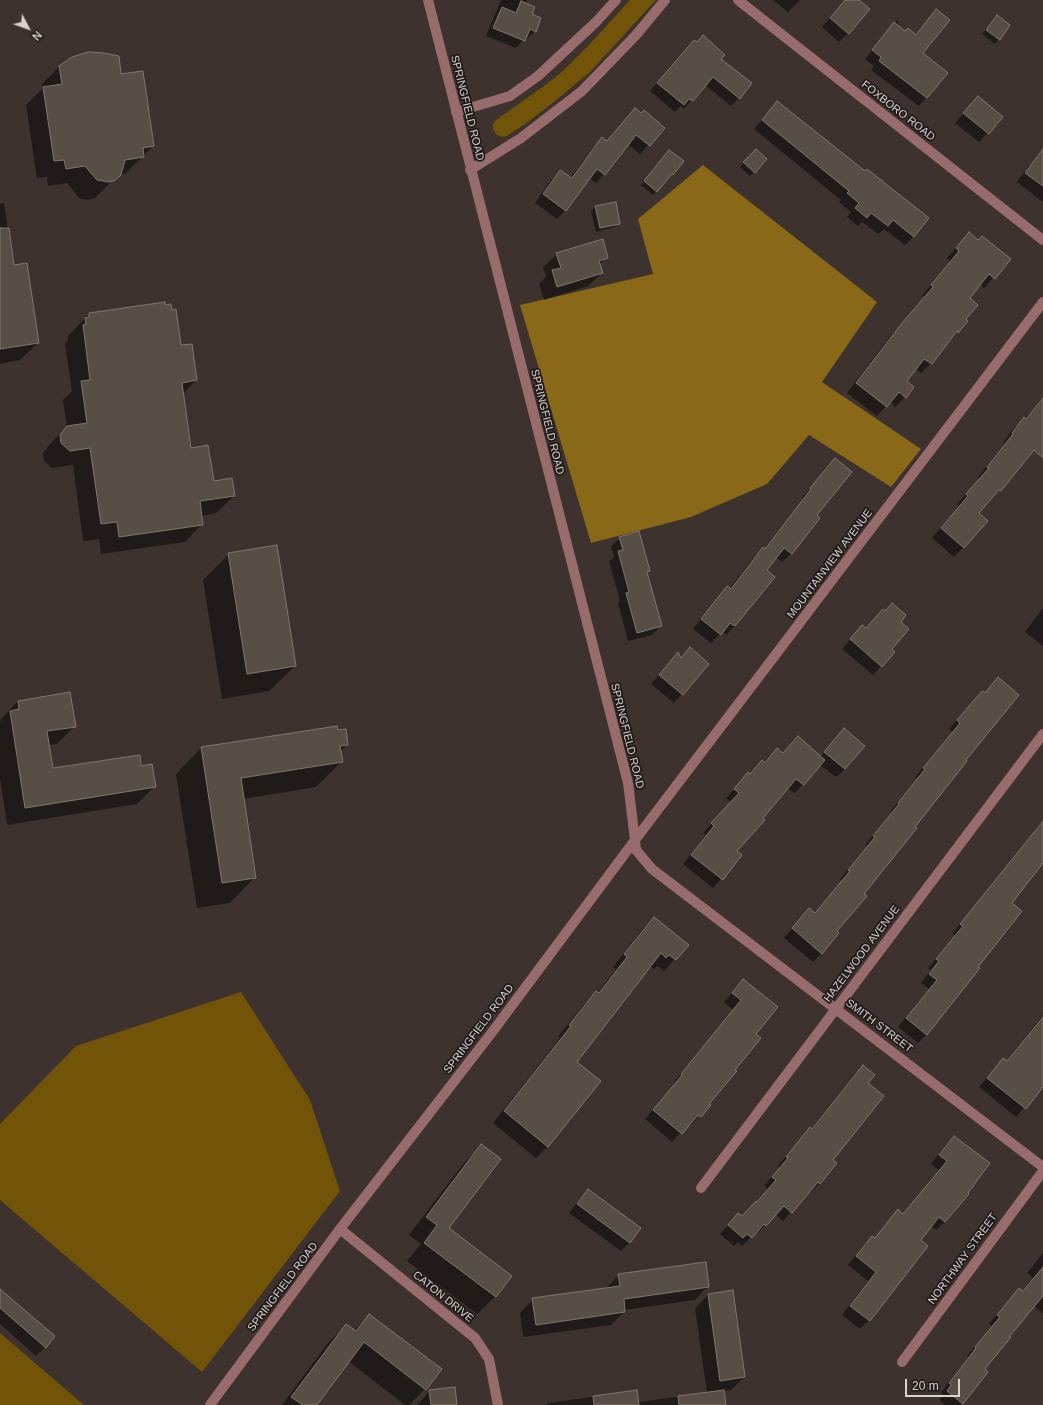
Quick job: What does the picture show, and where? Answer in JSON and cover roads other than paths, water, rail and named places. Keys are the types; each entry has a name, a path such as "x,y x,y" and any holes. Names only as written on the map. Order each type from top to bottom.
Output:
{"street":[{"name":"SPRINGFIELD ROAD","path":"210,1405 340,1230 494,1031 635,840 628,783 470,170 428,0"},
{"path":"456,112 510,96 538,76 596,22 616,0"},
{"path":"470,170 521,138 582,91 636,35 665,0"},
{"name":"FOXBORO ROAD","path":"738,0 1043,240"},
{"name":"MOUNTAINVIEW AVENUE","path":"635,840 1043,302"},
{"name":"HAZELWOOD AVENUE","path":"701,1188 1043,734"},
{"name":"SMITH STREET","path":"635,840 636,850 652,869 1043,1167"},
{"name":"NORTHWAY STREET","path":"902,1362 1043,1171"},
{"name":"CATON DRIVE","path":"340,1230 474,1338 489,1359 498,1405"}]}
